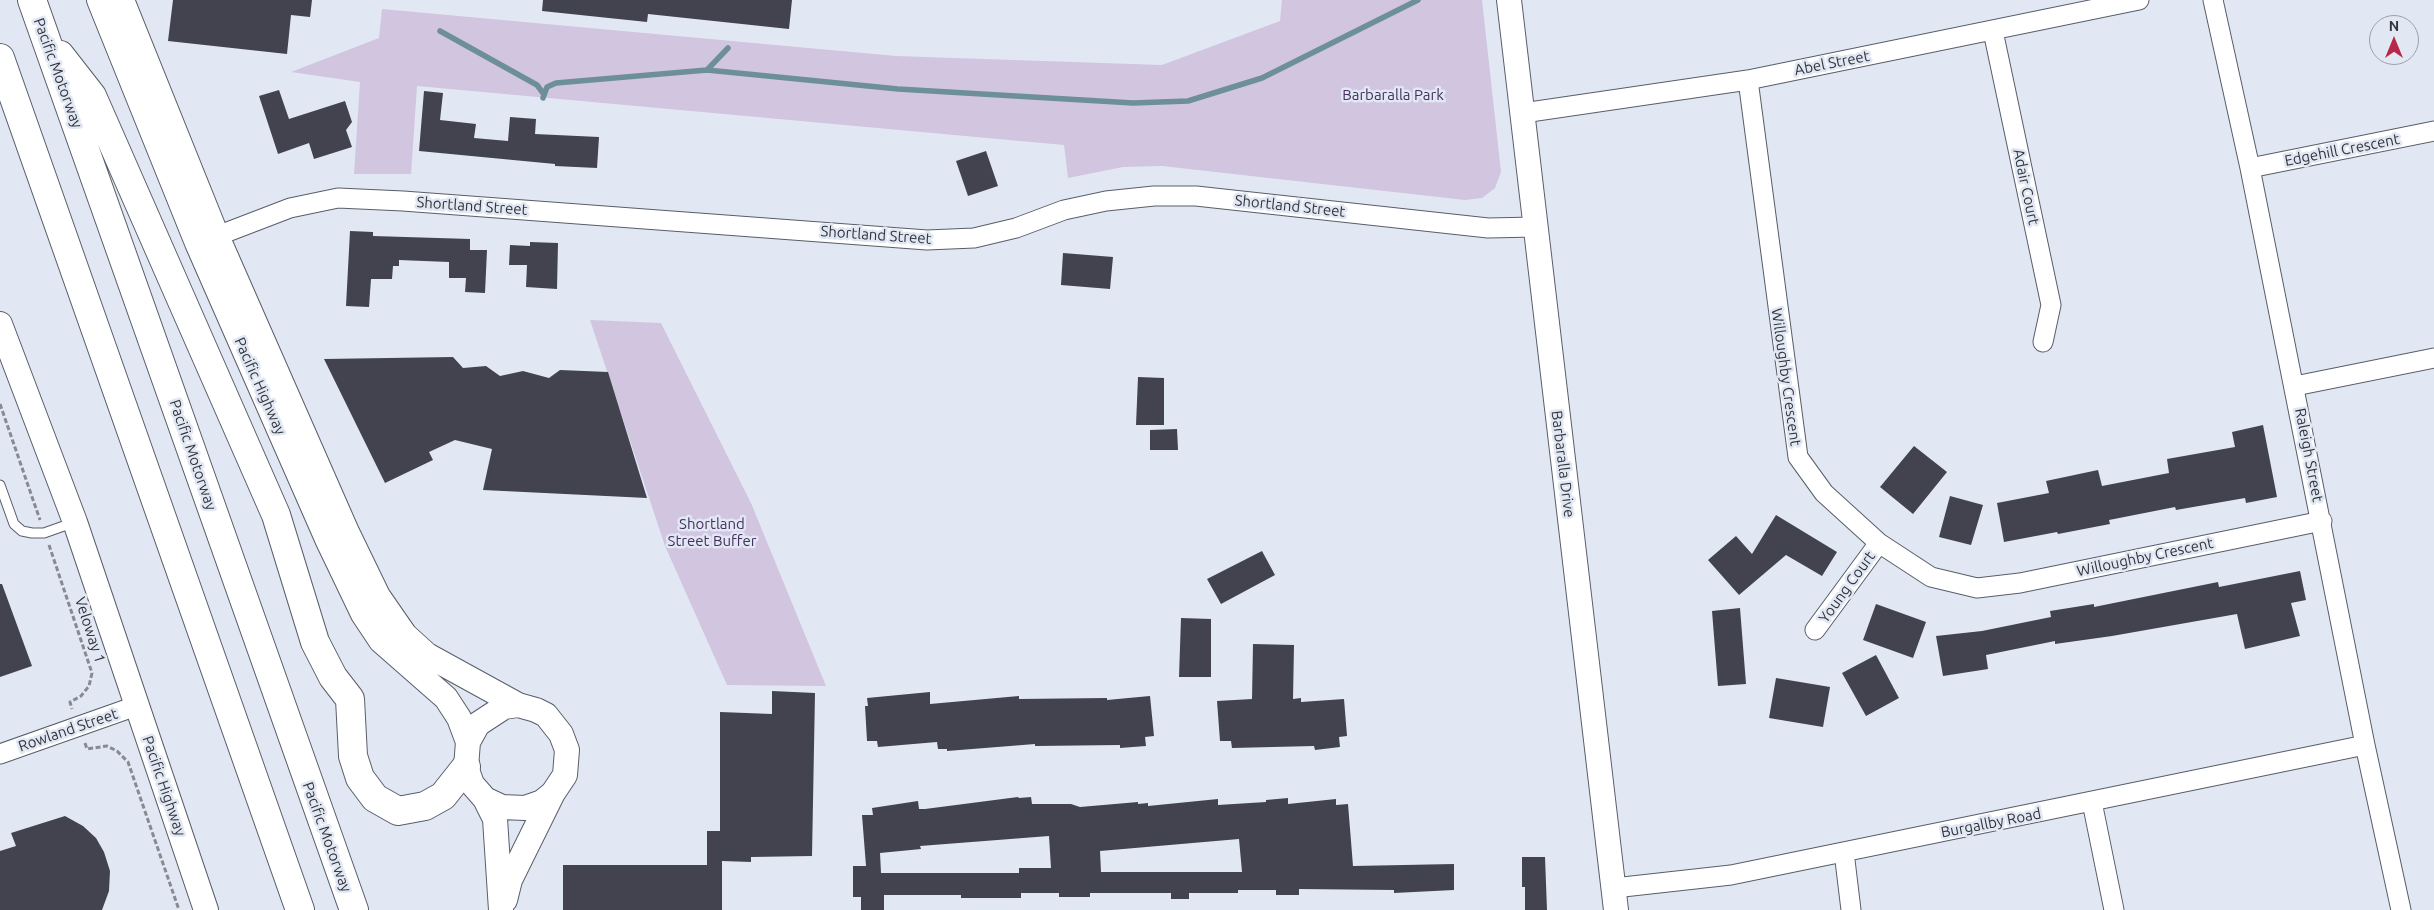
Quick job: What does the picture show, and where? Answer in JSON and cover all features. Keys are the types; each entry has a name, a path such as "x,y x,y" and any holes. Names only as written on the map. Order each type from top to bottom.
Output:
{"highway":[{"name":"Pacific Motorway","path":"32,0 354,910"},
{"path":"46,38 92,96 276,515 316,642 333,677 350,699 353,756 360,778 375,798 398,811 425,806 443,796 467,754"},
{"path":"0,58 300,910"}],"street":[{"name":"Pacific Highway","path":"99,0 197,243 323,530 363,614 381,641 446,698 459,718 467,754"},
{"name":"Pacific Highway","path":"122,0 217,236 347,532 378,596 405,636 427,655 518,705"},
{"name":"Abel Street","path":"1523,113 1748,80 2139,0"},
{"name":"Raleigh Street","path":"2213,0 2250,168 2401,910"},
{"name":"Barbaralla Drive","path":"1511,6 1535,227 1615,899"},
{"name":"Adair Court","path":"1993,31 2051,305 2043,342"},
{"name":"Willoughby Crescent","path":"1748,80 1798,457 1824,493 1879,543 1931,577 1977,588 2020,583 2322,521"},
{"name":"Edgehill Crescent","path":"2250,168 2434,131"},
{"name":"Shortland Street","path":"217,236 290,208 338,198 403,200 927,240 974,238 1016,228 1081,206 1106,200 1154,196 1196,196 1488,228 1535,227"},
{"name":"Pacific Highway","path":"0,324 75,522 206,910"},
{"path":"2295,386 2434,358"},
{"name":"Young Court","path":"1815,630 1879,543"},
{"path":"518,705 536,710 546,716 561,734 567,750 564,775 510,880 502,910 494,818 485,799 472,784 467,754 478,724 504,707 518,705"},
{"name":"Rowland Street","path":"0,754 136,706"},
{"name":"Burgallby Road","path":"1615,899 2366,745"},
{"path":"485,799 502,807 525,808 542,802 554,793"},
{"path":"2092,802 2114,910"},
{"path":"1844,852 1851,910"}],"lane":[{"path":"0,485 14,524 22,531 44,533 75,522"}],"path":[{"name":"Veloway 1","path":"0,404 92,673 89,686 81,696 70,702 87,749 107,746 117,751 128,762 179,910"}],"green space":[{"name":"Barbaralla Park","path":"1282,0 1482,0 1501,172 1495,188 1482,198 1465,200 1162,166 1123,167 1068,178 1064,145 417,86 411,174 354,174 360,82 291,72 379,38 382,9 896,56 1162,65 1280,21"},
{"name":"Shortland Street Buffer","path":"590,320 661,323 751,503 826,686 727,685 665,546"}],"building":[{"path":"173,0 312,0 310,17 291,15 287,54 168,41"},
{"path":"543,0 792,0 789,29 648,14 647,22 542,11"},
{"path":"279,90 289,119 345,101 352,122 346,130 352,147 314,159 309,143 278,154 259,96"},
{"path":"424,91 443,93 440,120 476,124 474,138 508,141 510,117 536,119 535,134 599,137 597,168 555,166 555,164 419,151"},
{"path":"986,151 998,186 968,196 956,161"},
{"path":"350,231 373,232 373,236 470,239 470,250 487,250 485,293 465,292 466,278 449,278 449,262 399,260 399,266 393,266 392,279 371,279 369,307 346,306"},
{"path":"530,242 558,243 557,289 526,287 527,265 509,265 510,245 530,246"},
{"path":"1063,253 1113,257 1110,289 1061,285"},
{"path":"453,357 463,368 486,366 500,376 523,371 549,378 560,370 608,372 647,498 483,490 492,449 455,440 429,452 433,460 385,483 324,359"},
{"path":"1138,377 1164,378 1164,425 1136,425"},
{"path":"2263,425 2277,497 2246,503 2245,498 2176,510 2175,507 2109,520 2110,524 2004,542 1997,503 2049,493 2046,481 2098,470 2102,486 2169,473 2167,459 2235,447 2232,432"},
{"path":"1177,429 1178,450 1150,450 1150,430"},
{"path":"1914,446 1947,472 1913,514 1880,487"},
{"path":"1950,496 1983,505 1971,545 1939,537"},
{"path":"1776,515 1837,552 1822,576 1786,555 1739,595 1708,560 1736,536 1752,554"},
{"path":"1262,551 1275,575 1221,604 1207,579"},
{"path":"2300,571 2306,600 2291,603 2300,636 2245,649 2237,614 2112,636 2055,644 2055,641 1986,655 1988,669 1943,676 1936,636 1982,631 2051,617 2050,611 2094,604 2094,607 2218,582 2219,587"},
{"path":"0,584 2,584 32,666 0,677"},
{"path":"1876,604 1926,622 1913,658 1863,640"},
{"path":"1740,608 1746,684 1718,686 1712,611"},
{"path":"1181,618 1211,619 1211,677 1179,677"},
{"path":"1253,644 1294,645 1293,699 1301,698 1301,702 1344,699 1347,736 1339,737 1340,747 1315,750 1314,746 1232,748 1231,741 1220,741 1217,701 1252,699"},
{"path":"1876,655 1899,698 1866,716 1842,673"},
{"path":"1776,678 1830,687 1823,727 1769,718"},
{"path":"772,691 815,693 812,856 751,857 751,862 722,861 722,910 563,910 563,865 707,865 707,831 720,831 720,712 772,714"},
{"path":"930,692 930,704 1019,696 1019,699 1107,698 1107,700 1150,696 1154,736 1145,737 1146,746 1120,748 1120,745 1035,746 1035,744 947,751 947,749 938,749 937,742 878,747 877,741 867,741 865,706 868,706 867,698"},
{"path":"1018,797 1031,797 1032,804 1071,804 1080,807 1138,802 1138,804 1148,803 1148,806 1218,799 1218,805 1266,802 1266,800 1288,798 1288,804 1336,799 1336,805 1348,804 1353,866 1454,864 1454,890 1394,893 1394,890 1299,889 1299,895 1276,895 1276,890 1238,890 1238,893 1189,893 1189,899 1171,899 1171,893 1090,893 1090,897 1059,897 1059,893 1021,893 1021,898 961,898 961,895 884,895 884,910 861,910 861,897 853,897 853,866 866,866 862,815 873,815 872,808 918,801 919,809","holes":["1049,836 1051,868 1019,868 1019,873 881,873 880,853 921,849 920,846","1239,839 1242,872 1101,872 1100,851"]},
{"path":"65,816 83,826 96,838 104,852 110,871 109,891 102,910 0,910 0,851 16,846 11,833"},
{"path":"1522,857 1545,857 1547,910 1525,910 1525,887 1522,887"}],"waterway":[{"path":"543,98 547,87 556,83 707,70 898,89 1133,103 1188,101 1262,78 1418,0"},
{"path":"440,31 537,85 543,93"},
{"path":"707,70 728,48"}]}
